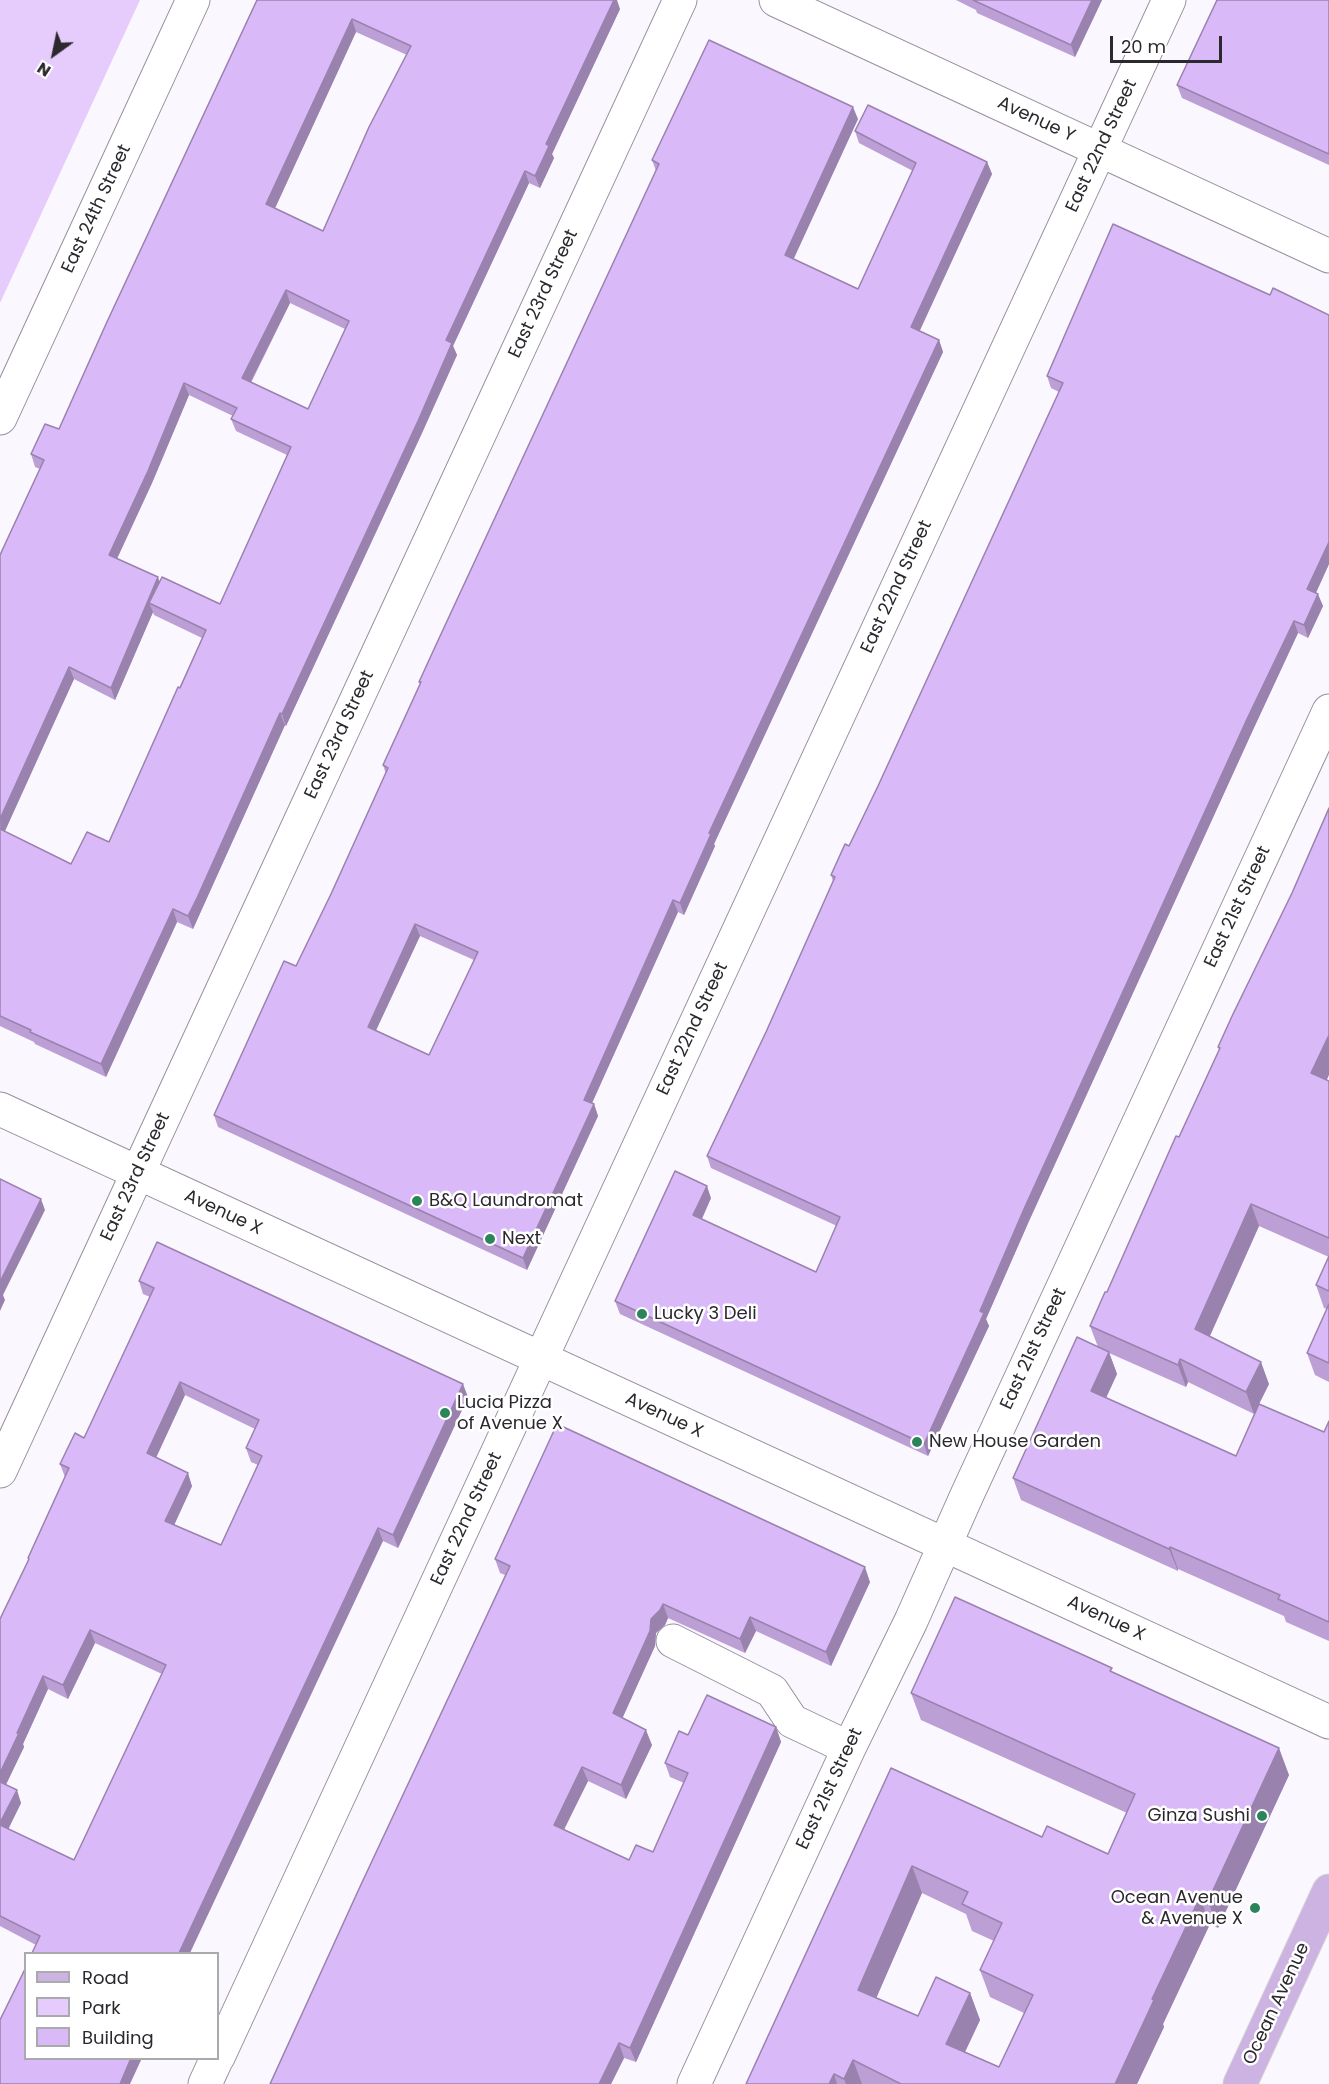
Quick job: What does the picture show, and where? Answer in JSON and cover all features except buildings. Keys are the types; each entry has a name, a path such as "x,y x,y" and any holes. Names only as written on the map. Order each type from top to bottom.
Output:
{"main road":[{"name":"Ocean Avenue","path":"1240,2084 1329,1891"}],"street":[{"name":"East 24th Street","path":"0,418 193,0"},
{"name":"East 23rd Street","path":"0,1471 680,0"},
{"name":"Avenue Y","path":"776,0 1329,256"},
{"name":"East 22nd Street","path":"219,2054 1170,0"},
{"name":"East 21st Street","path":"694,2084 849,1748 911,1621 1329,711"},
{"name":"Avenue X","path":"0,1109 1329,1722"},
{"path":"673,1641 772,1691 792,1721 849,1748"},
{"name":"East 22nd Street","path":"205,2084 216,2060"}],"green space":[{"path":"0,0 140,0 0,303"}],"place":[{"name":"B&Q Laundromat","path":"417,1201"},
{"name":"Next","path":"490,1239"},
{"name":"Lucky 3 Deli","path":"642,1314"},
{"name":"Lucia Pizza of Avenue X","path":"445,1413"},
{"name":"New House Garden","path":"917,1442"},
{"name":"Ginza Sushi","path":"1262,1816"},
{"name":"Ocean Avenue & Avenue X","path":"1255,1908"}]}
